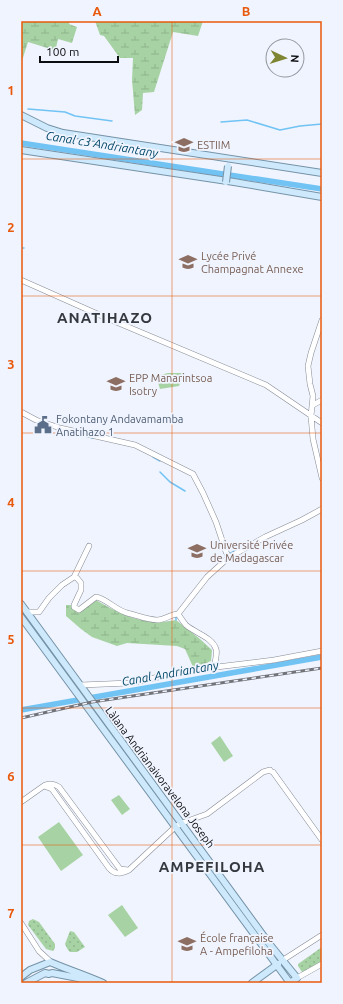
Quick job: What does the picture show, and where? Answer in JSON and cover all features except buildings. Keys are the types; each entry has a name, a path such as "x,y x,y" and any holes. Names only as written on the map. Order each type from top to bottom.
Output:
{"main road":[{"path":"21,115 47,128 63,133 223,159 322,173"},
{"path":"21,150 322,197"},
{"path":"223,159 228,166 223,181"},
{"name":"Làlana Andrianaivoravelona Joseph","path":"21,604 271,946 286,958 297,978"},
{"name":"Làlana Andrianaivoravelona Joseph","path":"21,617 290,983"},
{"path":"252,983 286,958"},
{"path":"21,977 30,970 44,965 47,962 80,973 102,983"},
{"path":"52,973 55,969 53,964"},
{"path":"44,965 43,970 45,973"},
{"path":"26,983 45,973 52,973 78,978 91,983"},
{"path":"290,983 297,978"}],"street":[{"path":"21,280 266,385 322,423"},
{"path":"322,320 308,361 308,375 313,396 311,416 313,439 322,478"},
{"path":"313,405 322,400"},
{"path":"21,412 36,420 66,430 135,445 193,474 216,522 228,555"},
{"path":"74,577 82,583 81,590 74,605 77,610 84,608 96,597 100,597 116,608 147,618 157,620 170,617 176,614 207,577 228,555 322,509"},
{"path":"26,612 39,612 49,598 62,585 74,577 89,546"},
{"path":"176,614 187,625 210,641 216,648 217,653 214,662 215,668"},
{"path":"81,685 130,683 176,673 322,651"},
{"path":"44,785 52,789 112,872 118,874 129,870 175,827 207,814 263,772 270,770 322,840"},
{"path":"21,802 44,785 49,783 55,784 59,787 120,869 129,870"},
{"path":"21,923 39,951 44,965"},
{"path":"286,958 322,936"},
{"path":"39,951 53,964"},
{"path":"297,978 322,964"}],"green space":[{"path":"21,21 70,21 69,24 77,27 72,43 58,39 54,50 28,42 21,64"},
{"path":"95,21 203,21 198,36 173,32 154,92 143,93 142,110 135,115 132,80 133,58 120,58 104,36 100,35"},
{"path":"168,373 184,373 179,386 160,389 156,376"},
{"path":"96,600 118,612 149,622 176,620 212,650 211,661 198,667 193,667 185,649 177,646 127,643 117,646 92,637 66,616 66,605 71,605 77,610 82,609"},
{"path":"220,736 233,756 224,762 211,743"},
{"path":"119,795 130,809 122,815 111,800"},
{"path":"59,822 83,855 61,871 38,837"},
{"path":"122,905 138,928 125,937 108,915"},
{"path":"33,919 39,922 55,944 53,951 46,949 28,925 29,921"},
{"path":"70,931 74,932 85,947 77,952 70,952 65,944"},
{"path":"322,947 322,964 304,975 298,964"}],"waterway":[{"path":"28,109 65,112 75,116 112,121"},
{"path":"221,122 247,120 280,130 322,124"},
{"name":"Canal c3 Andriantany","path":"21,143 322,189"},
{"path":"77,434 93,438"},
{"path":"153,457 160,461"},
{"path":"160,472 170,482 185,491"},
{"path":"229,554 247,544"},
{"name":"Canal Andriantany","path":"21,710 322,657"}],"railway":[{"path":"21,718 92,702 322,668"}],"place":[{"name":"ESTIIM","path":"184,145"},
{"name":"Lycée Privé Champagnat Annexe","path":"188,262"},
{"name":"EPP Manarintsoa Isotry","path":"116,384"},
{"name":"Fokontany Andavamamba Anatihazo 1","path":"43,425"},
{"name":"Université Privée de Madagascar","path":"197,551"},
{"name":"École française A - Ampefiloha","path":"187,944"}],"district":[{"name":"ANATIHAZO","path":"105,317"},
{"name":"AMPEFILOHA","path":"212,866"}]}
